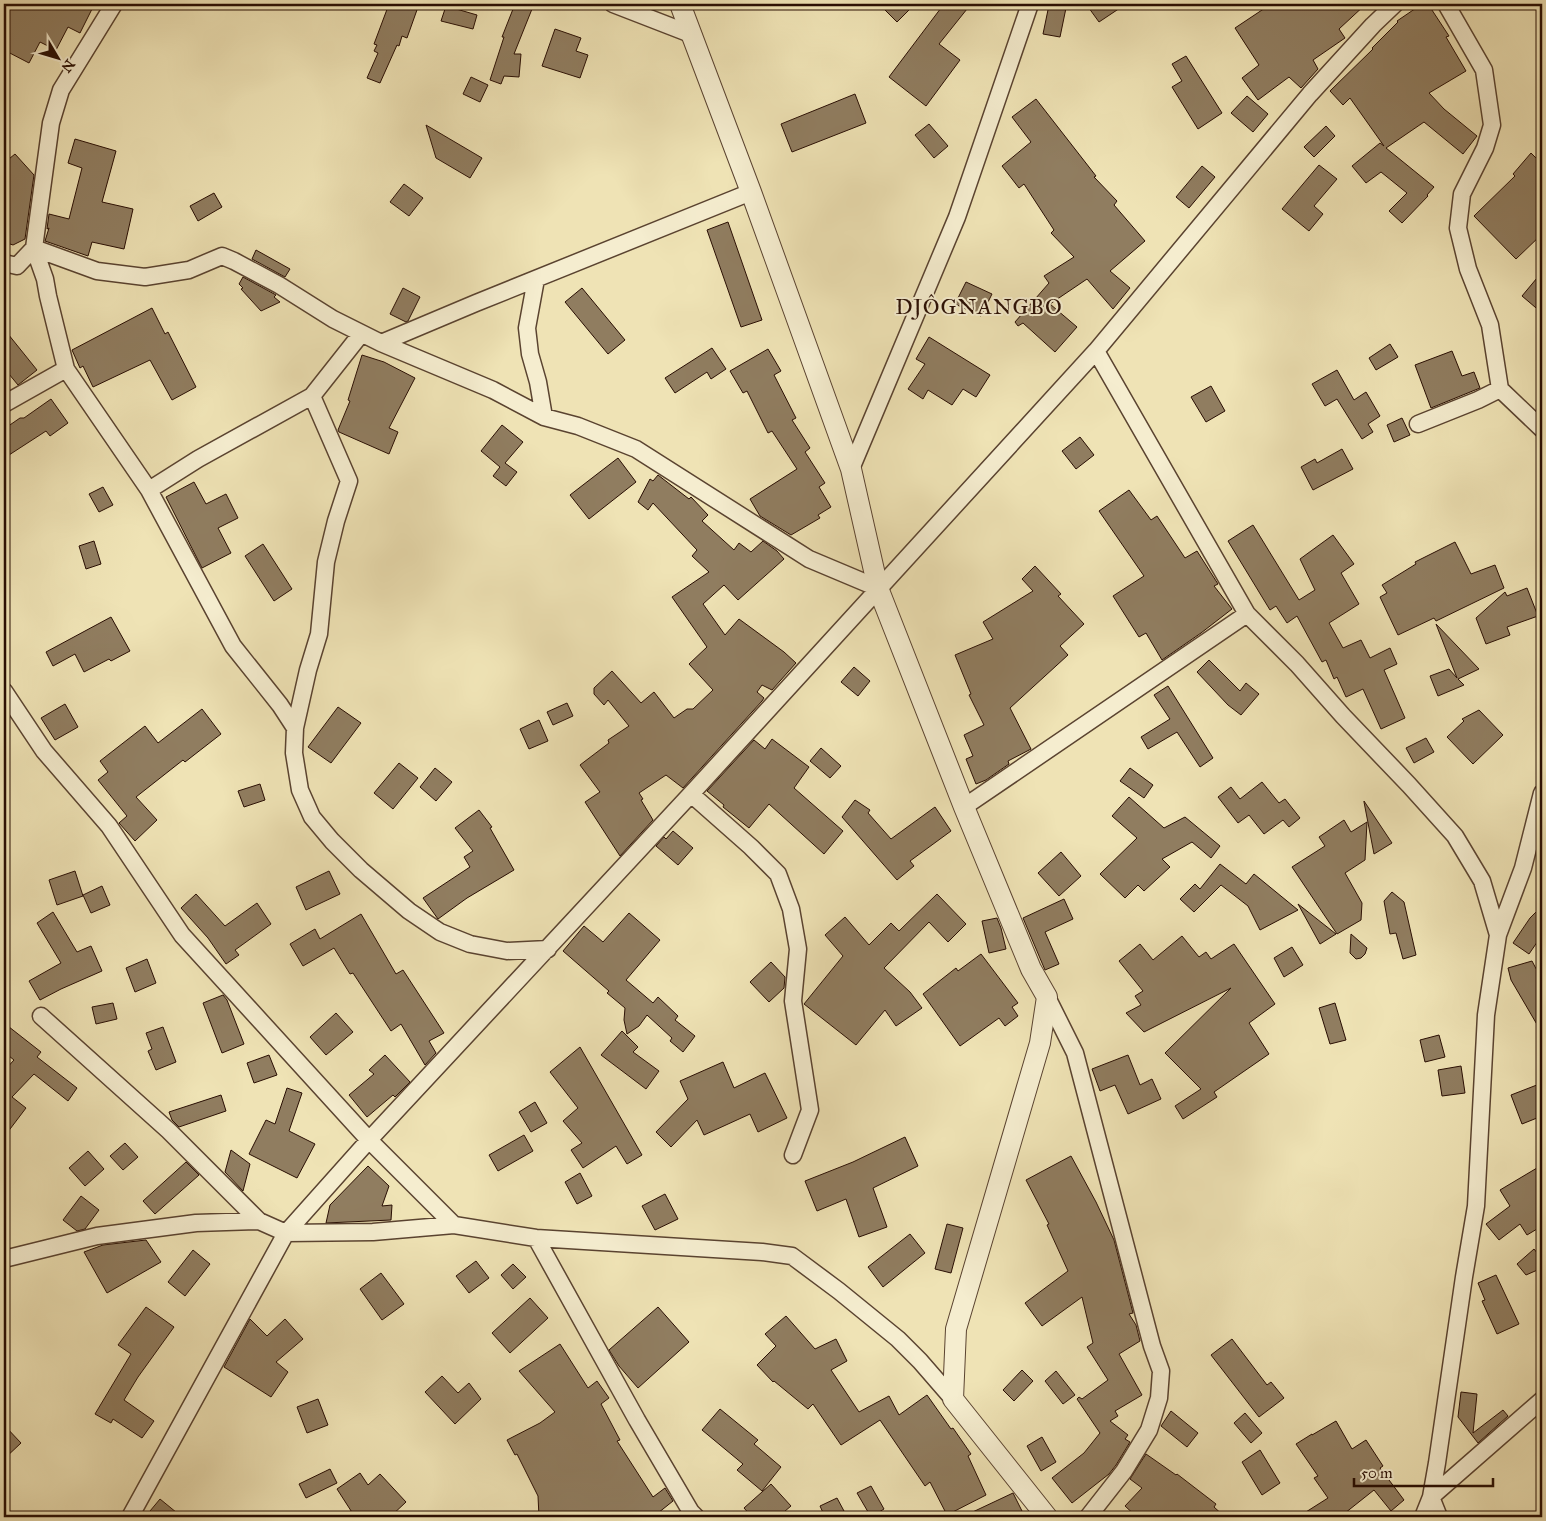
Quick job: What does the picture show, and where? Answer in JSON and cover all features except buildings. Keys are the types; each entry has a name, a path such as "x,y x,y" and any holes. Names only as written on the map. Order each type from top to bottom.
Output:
{"street":[{"path":"114,4 61,90 51,123 34,248 45,279 66,369 149,490 233,646 280,705 295,728"},
{"path":"613,4 693,35"},
{"path":"680,4 751,192 851,470 878,588 964,807 1031,969 1075,1053 1152,1346 1161,1372 1159,1398 1149,1430 1124,1471 1088,1517"},
{"path":"851,470 957,217 1030,4"},
{"path":"130,1517 286,1233 1096,351 1310,94 1373,25 1395,4"},
{"path":"1446,4 1484,70 1492,125 1485,148 1462,194 1458,228 1468,269 1490,325 1500,389 1542,429"},
{"path":"381,343 751,192"},
{"path":"4,263 17,266 34,248"},
{"path":"34,248 97,271 145,277 189,270 222,256 279,285 361,334 493,390 544,417 578,426 636,449 809,559 878,588"},
{"path":"536,280 527,328 530,354 538,382 544,417"},
{"path":"149,490 198,459 312,396 361,334"},
{"path":"1096,351 1247,614 1297,664 1455,836 1482,881 1498,935"},
{"path":"4,404 66,369"},
{"path":"1418,424 1500,389"},
{"path":"312,396 349,481 328,554 320,634 308,670 295,728 294,753 300,790 312,817 332,841 361,870 410,911 440,932 470,944 507,951 548,949"},
{"path":"964,807 1247,614"},
{"path":"4,691 44,751 109,826 182,935 370,1140 454,1225"},
{"path":"1423,1517 1430,1497 1476,1206 1486,1015 1498,935 1523,868 1542,793"},
{"path":"691,794 751,846 778,874 791,909 798,949 794,1002 810,1110 793,1155"},
{"path":"953,1399 956,1329 1040,1043 1047,997"},
{"path":"41,1016 169,1131 259,1221 286,1233 373,1232 454,1225 536,1238 762,1252 792,1256 898,1339 920,1361 1048,1517"},
{"path":"4,1259 97,1236 196,1223 259,1221"},
{"path":"536,1238 637,1420 691,1512 696,1517"},
{"path":"1430,1497 1542,1400"},
{"path":"1430,1497 1439,1517"}],"district":[{"name":"DJÔGNANGBO","path":"979,306"}]}
